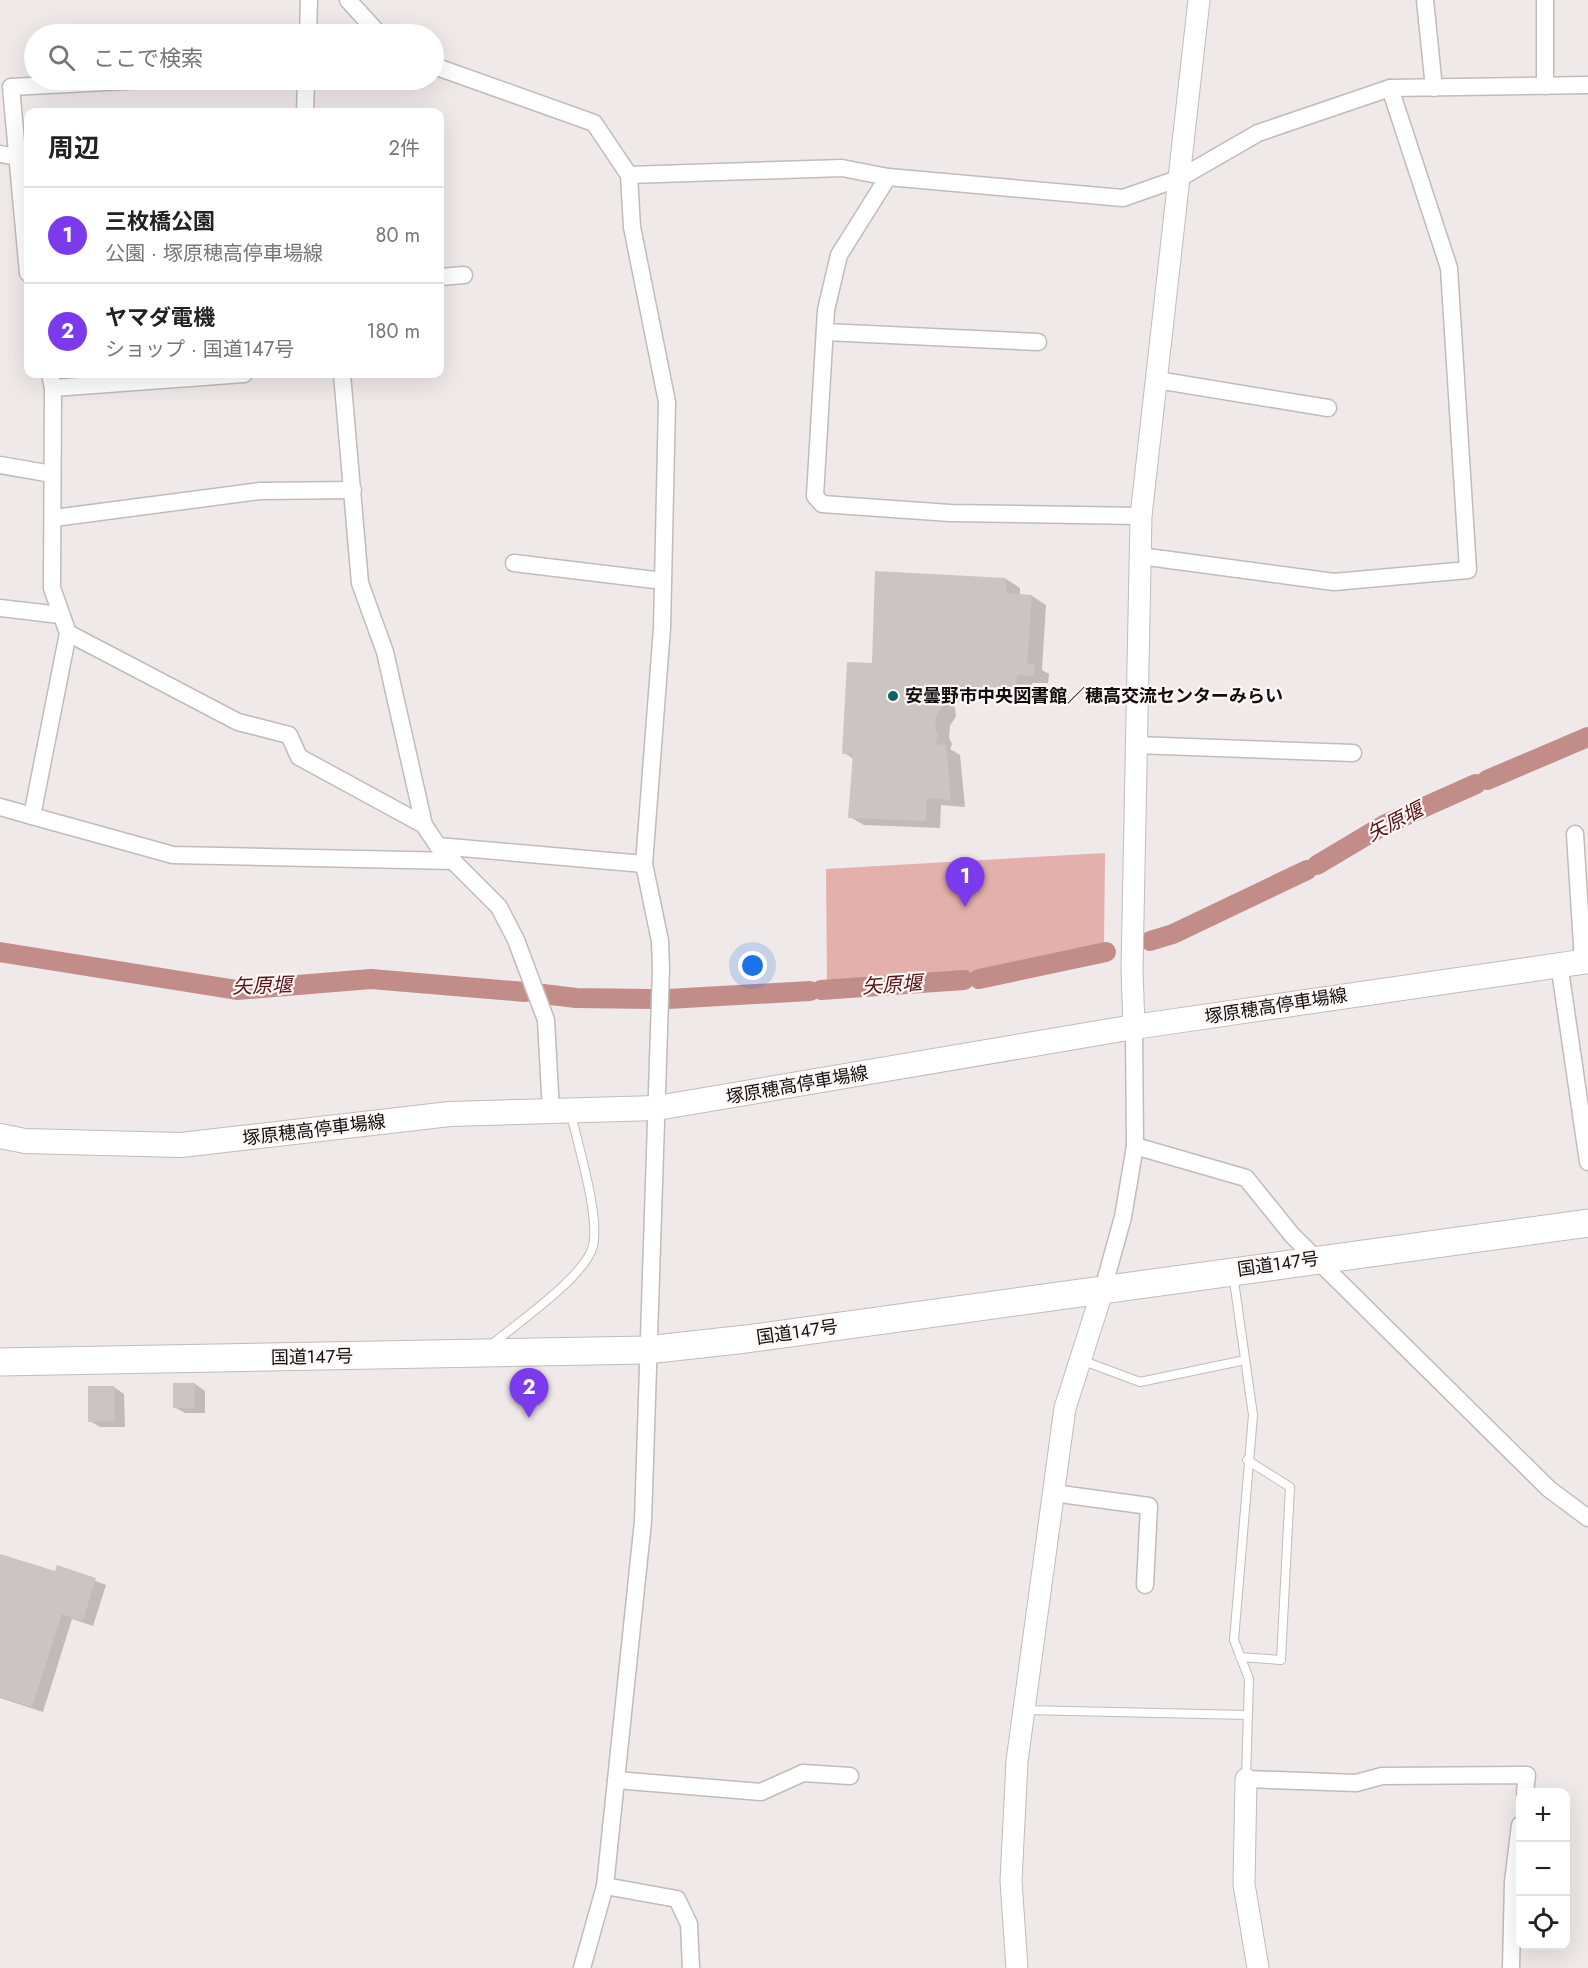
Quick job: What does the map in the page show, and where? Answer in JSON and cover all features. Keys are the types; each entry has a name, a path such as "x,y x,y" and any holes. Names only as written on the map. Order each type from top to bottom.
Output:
{"highway":[{"name":"国道147号","path":"0,1362 479,1355 648,1350 746,1339 1232,1270 1588,1223"}],"main road":[{"name":"塚原穂高停車場線","path":"0,1136 25,1141 181,1146 450,1114 657,1108 1134,1028 1559,963 1586,961"}],"street":[{"path":"308,24 309,0"},
{"path":"348,0 370,24"},
{"path":"1017,1968 1011,1881 1017,1761 1065,1408 1123,1217 1135,1146 1132,969 1141,516 1199,0"},
{"path":"1425,0 1434,88"},
{"path":"1545,0 1545,86"},
{"path":"444,70 594,123 629,175 632,226 667,402 663,581 644,864 660,941 657,1108 643,1521 605,1886 582,1968"},
{"path":"629,175 842,168 888,177 1123,198 1180,178 1258,133 1390,88 1588,85"},
{"path":"24,86 11,87 24,214"},
{"path":"1140,556 1334,582 1468,570 1449,268 1390,88"},
{"path":"305,108 306,90"},
{"path":"0,154 18,157"},
{"path":"888,177 839,255 826,310 815,496 822,504 950,513 1141,516"},
{"path":"444,277 464,275"},
{"path":"825,332 1038,342"},
{"path":"32,816 68,633 52,588 54,518 51,381 134,378"},
{"path":"342,378 354,490 360,582 385,652 424,825 438,846 499,907 516,940 546,1020 561,1112"},
{"path":"1157,380 1328,408"},
{"path":"0,465 52,474"},
{"path":"54,518 260,491 354,490"},
{"path":"514,562 663,581"},
{"path":"0,608 60,615"},
{"path":"68,633 238,722 289,735 299,758 424,825"},
{"path":"1136,745 1353,753"},
{"path":"0,807 173,855 454,861"},
{"path":"1575,834 1586,961"},
{"path":"438,846 644,864"},
{"path":"1559,963 1588,1162"},
{"path":"1135,1146 1245,1179 1292,1235 1549,1489 1588,1518"},
{"path":"1053,1493 1149,1506 1145,1585"},
{"path":"616,1780 761,1792 802,1773 850,1776"},
{"path":"1258,1968 1244,1884 1246,1779 1356,1783 1382,1776 1527,1775 1525,1788"},
{"path":"1511,1968 1513,1882 1519,1842"},
{"path":"605,1886 677,1899 689,1924 691,1968"}],"lane":[{"path":"479,1355 578,1272 593,1246 592,1211 561,1112"},
{"path":"1232,1270 1253,1415 1247,1460 1234,1640 1249,1679 1246,1779"},
{"path":"1080,1360 1140,1382 1245,1360"},
{"path":"1240,1657 1281,1660 1290,1486 1247,1460"},
{"path":"1024,1710 1248,1715"}],"shaded area":[{"path":"1105,853 1104,946 990,972 827,984 826,869"}],"building":[{"name":"安曇野市中央図書館／穂高交流センターみらい","path":"875,571 1006,578 1006,593 1032,595 1027,664 1035,665 1034,676 1017,675 1016,698 990,690 965,690 940,695 942,707 936,717 935,729 938,735 935,744 946,745 951,800 927,798 926,821 848,818 853,754 842,754 847,662 872,663"},
{"path":"173,1383 195,1383 195,1408 173,1408"},
{"path":"88,1386 114,1386 115,1421 88,1422"},
{"path":"0,1554 55,1571 57,1565 96,1578 83,1621 62,1614 32,1707 0,1697"}],"waterway":[{"name":"矢原堰","path":"1487,780 1588,737"},
{"name":"矢原堰","path":"1317,865 1384,825 1476,784"},
{"name":"矢原堰","path":"1150,941 1173,934 1307,870"},
{"name":"矢原堰","path":"0,952 237,990 371,979 525,992"},
{"name":"矢原堰","path":"979,979 1106,952"},
{"name":"矢原堰","path":"821,990 964,980"},
{"name":"矢原堰","path":"668,999 810,991"},
{"name":"矢原堰","path":"543,994 576,998 651,999"}],"place":[{"name":"安曇野市中央図書館／穂高交流センターみらい","path":"893,696"},
{"name":"三枚橋公園","path":"965,907"},
{"name":"ヤマダ電機","path":"529,1418"}]}
